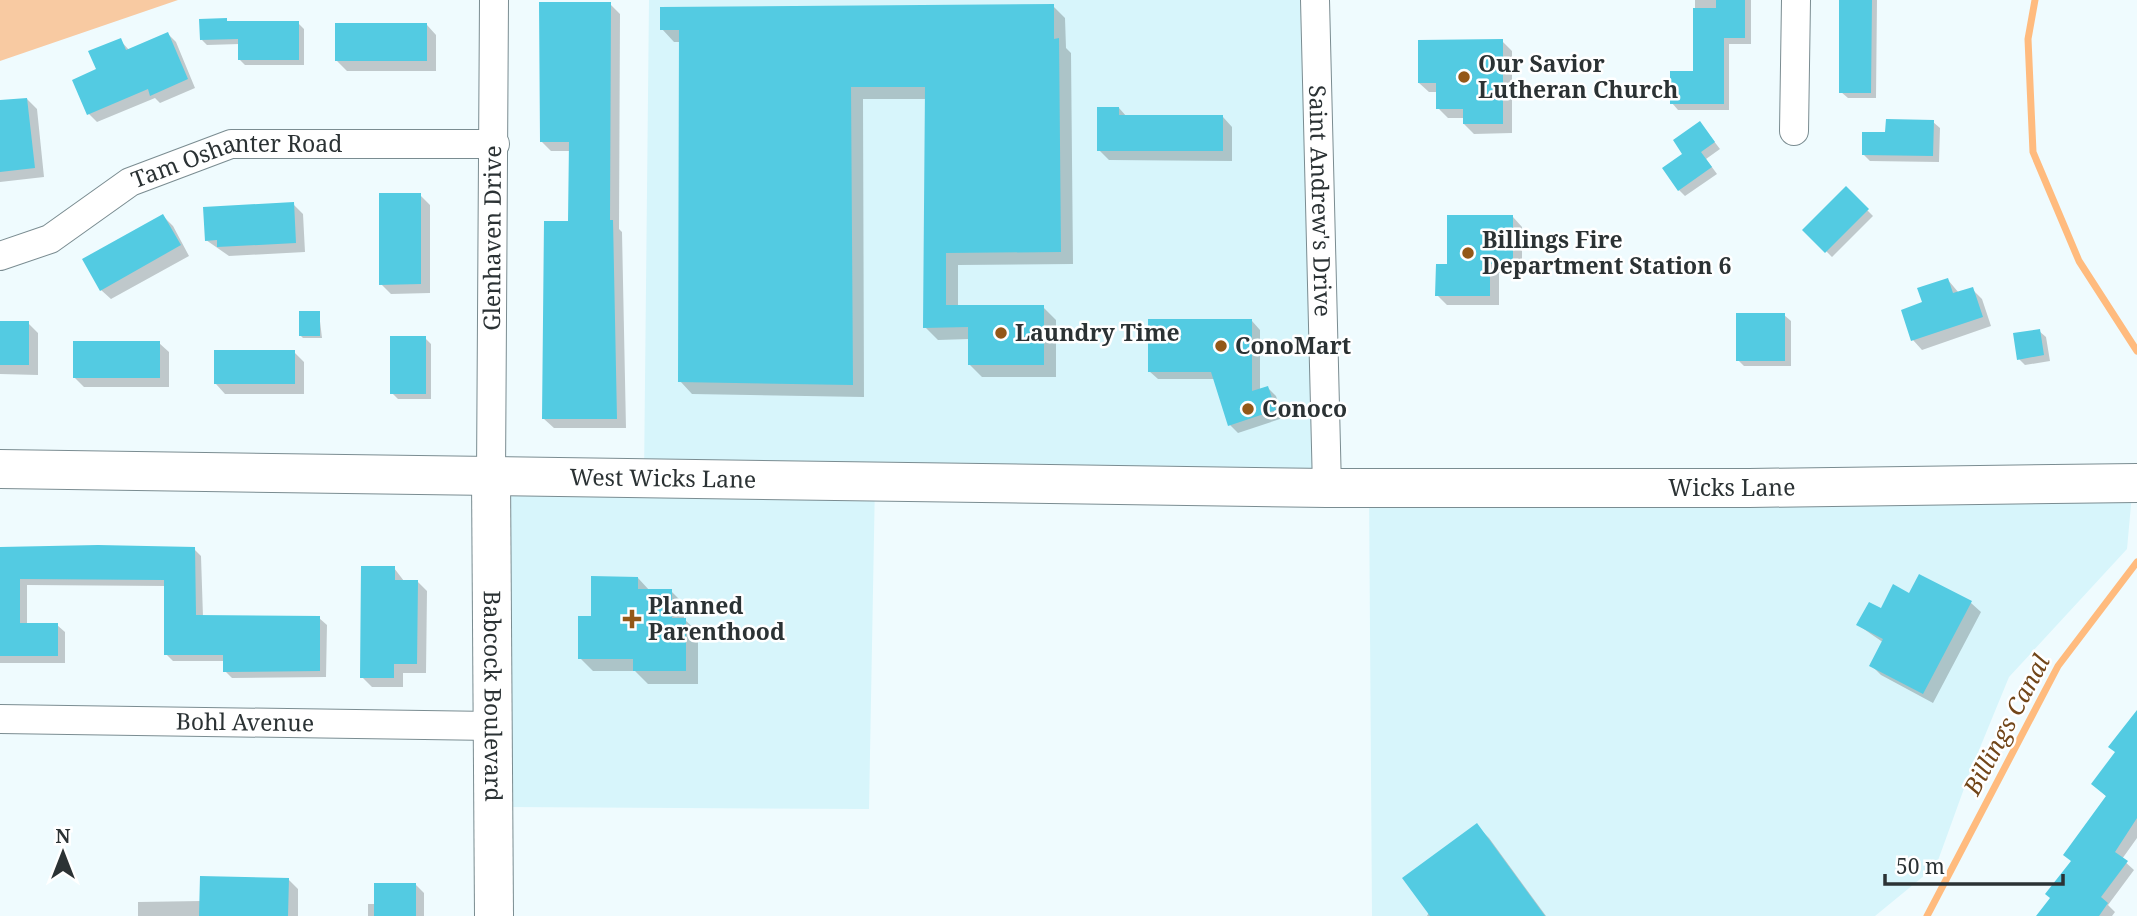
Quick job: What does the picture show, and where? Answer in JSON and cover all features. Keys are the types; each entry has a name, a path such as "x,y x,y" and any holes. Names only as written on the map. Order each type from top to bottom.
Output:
{"main road":[{"name":"West Wicks Lane","path":"0,470 1327,488"},
{"name":"Babcock Boulevard","path":"491,476 494,916"},
{"name":"Wicks Lane","path":"1327,488 1749,488 2135,483"}],"street":[{"name":"Glenhaven Drive","path":"491,476 494,0"},
{"name":"Saint Andrew's Drive","path":"1315,0 1327,488"},
{"path":"1794,131 1796,0"},
{"name":"Tam Oshanter Road","path":"0,256 50,239 130,182 231,144 495,144"},
{"name":"Bohl Avenue","path":"0,719 492,726"}],"shaded area":[{"path":"0,0 178,0 0,61"},
{"path":"649,0 1315,0 1327,488 875,481 869,809 492,807 491,476 644,478"},
{"path":"2133,483 2127,549 2009,677 1970,772 1936,866 1875,916 1372,916 1369,488"}],"building":[{"path":"1716,0 1745,0 1745,38 1724,38 1724,104 1670,104 1670,71 1693,71 1693,8 1716,8"},
{"path":"1839,0 1872,0 1871,93 1839,93"},
{"path":"539,2 611,2 610,220 613,220 617,419 542,419 544,221 568,221 569,142 540,142"},
{"path":"1054,4 1054,39 1059,38 1061,252 946,253 946,305 1044,305 1044,365 968,365 968,327 923,328 925,87 851,87 853,385 678,382 679,30 660,30 660,7"},
{"path":"227,18 227,21 299,21 299,60 238,60 238,39 200,40 199,19"},
{"path":"335,23 427,23 427,61 335,61"},
{"path":"168,32 188,79 150,96 148,89 87,115 72,80 96,69 88,51 121,38 126,50"},
{"path":"1503,39 1503,124 1463,124 1463,109 1436,109 1436,83 1418,83 1418,40"},
{"path":"27,98 35,168 0,172 0,100"},
{"path":"1097,107 1119,107 1119,115 1223,115 1223,151 1097,151"},
{"path":"1886,119 1934,120 1933,156 1862,155 1862,132 1885,132"},
{"path":"1700,121 1715,142 1701,152 1712,167 1678,191 1662,168 1682,154 1673,140"},
{"path":"1846,186 1869,209 1825,253 1802,230"},
{"path":"379,193 421,193 421,284 379,285"},
{"path":"294,202 296,243 217,247 217,240 205,241 203,207"},
{"path":"163,214 181,245 100,291 82,259"},
{"path":"1447,215 1513,215 1513,264 1490,264 1490,296 1435,296 1436,264 1447,264"},
{"path":"1948,278 1953,293 1973,287 1983,317 1911,341 1901,310 1922,302 1917,288"},
{"path":"299,311 320,311 320,336 299,336"},
{"path":"1736,313 1785,313 1785,361 1736,361"},
{"path":"1148,319 1252,319 1252,391 1268,386 1276,410 1228,426 1211,372 1148,372"},
{"path":"0,321 29,321 29,365 0,365"},
{"path":"2040,329 2044,355 2017,360 2013,333"},
{"path":"390,336 426,336 426,394 390,394"},
{"path":"73,341 160,341 160,378 73,378"},
{"path":"214,350 295,350 295,384 214,384"},
{"path":"0,547 195,547 196,615 320,616 320,671 223,672 223,655 164,655 164,580 20,579 20,623 58,623 58,656 0,656"},
{"path":"361,566 395,566 395,580 418,580 417,664 394,664 394,678 360,678"},
{"path":"1919,574 1972,601 1923,694 1869,666 1883,639 1856,625 1869,602 1881,608 1893,584 1909,593"},
{"path":"591,576 638,577 638,589 672,589 672,618 686,618 686,671 633,671 633,659 578,659 578,616 591,616"},
{"path":"2137,710 2137,818 2115,852 2128,861 2101,897 2108,903 2099,916 2036,916 2050,898 2045,894 2071,861 2063,855 2106,796 2091,784 2115,752 2108,747"},
{"path":"1477,823 1545,916 1430,916 1402,878"},
{"path":"200,876 289,878 288,916 199,916"},
{"path":"374,883 416,883 416,916 374,916"}],"waterway":[{"name":"Billings Canal","path":"2035,0 2028,39 2033,152 2079,261 2137,351"},
{"name":"Billings Canal","path":"1927,916 2058,666 2137,562"}],"place":[{"name":"Our Savior Lutheran Church","path":"1464,77"},
{"name":"Billings Fire Department Station 6","path":"1468,253"},
{"name":"Laundry Time","path":"1001,333"},
{"name":"ConoMart","path":"1221,346"},
{"name":"Conoco","path":"1248,409"},
{"name":"Planned Parenthood","path":"632,619"}]}
